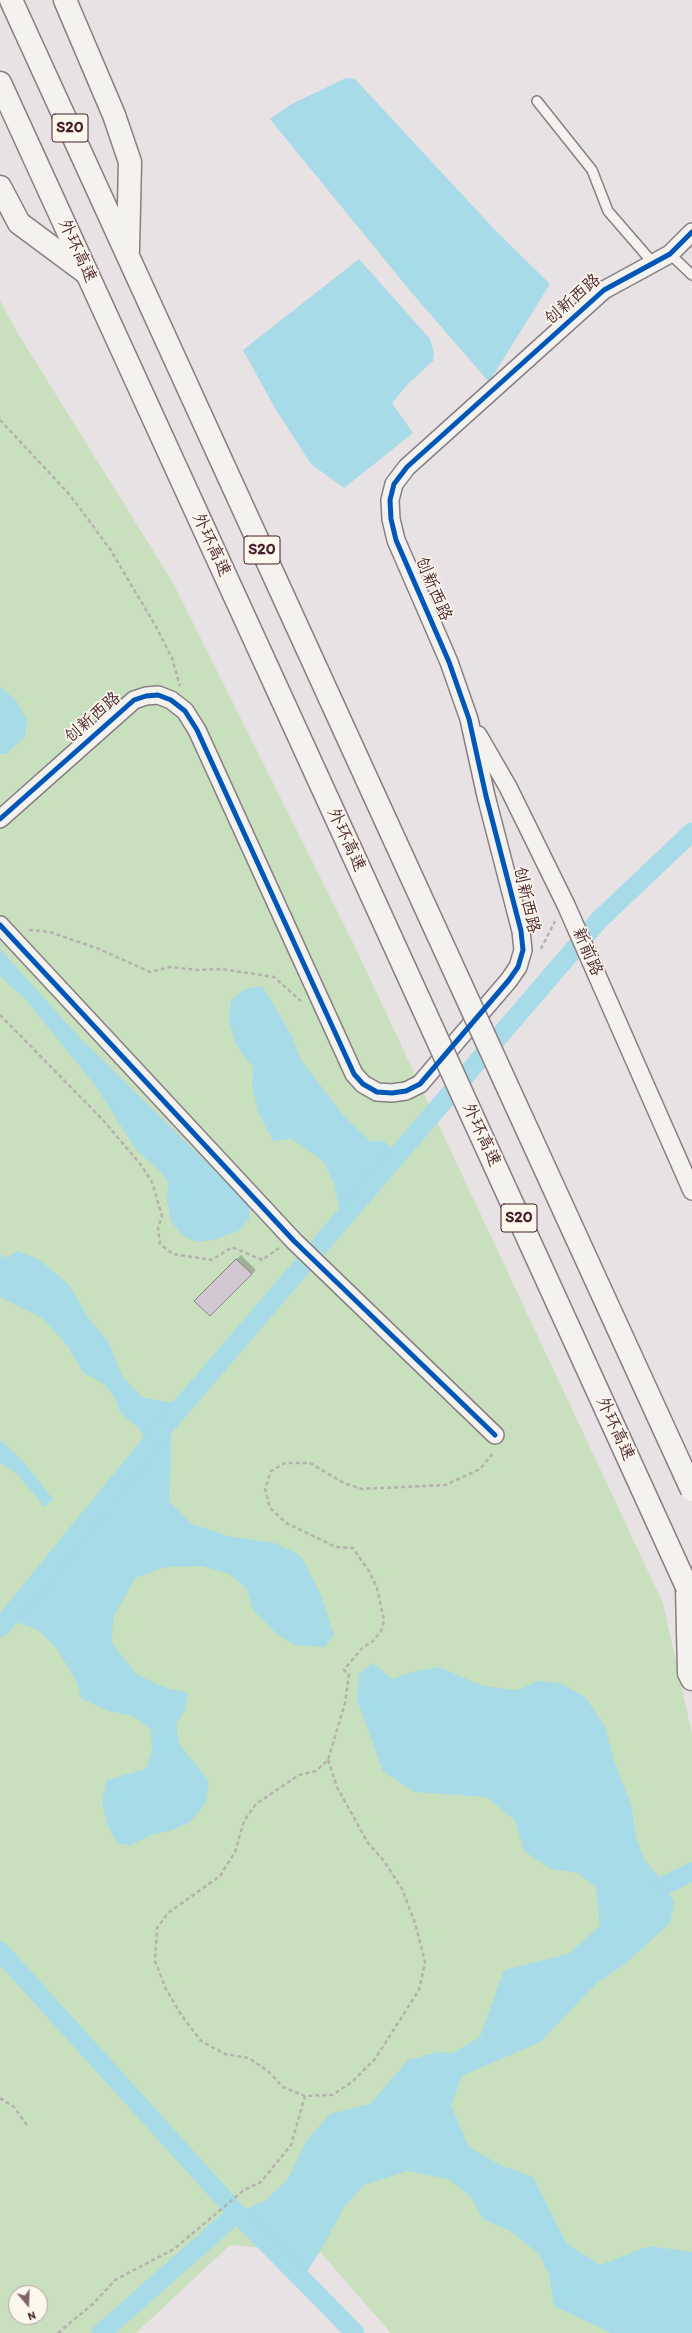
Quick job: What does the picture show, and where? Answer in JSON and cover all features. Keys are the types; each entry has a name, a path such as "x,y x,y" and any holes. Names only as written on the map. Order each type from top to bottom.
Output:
{"highway":[{"name":"S20","path":"11,0 692,1490"},
{"path":"65,0 114,115 130,162 128,256"},
{"name":"外环高速","path":"0,83 690,1592"},
{"path":"0,187 19,223 87,274"},
{"path":"690,1592 690,1673 692,1679"}],"street":[{"name":"创新西路","path":"0,819 134,700 146,696 158,695 171,700 185,711 197,730 354,1074 363,1084 377,1092 392,1093 406,1091 420,1084 509,980 518,967 523,950 521,931 486,796 469,719 448,662 396,540 391,519 390,500 394,484 407,467 604,290 670,254 692,232"},
{"name":"新前路","path":"469,719 508,787 566,904 640,1078 692,1191"},
{"path":"4,929 292,1238 495,1435"}],"lane":[{"path":"537,101 592,170 608,211 653,262"},
{"path":"670,254 692,275"}],"path":[{"path":"0,420 70,495 110,549 162,638 172,658 181,688"},
{"path":"538,955 566,904"},
{"path":"4,929 50,932 99,949 150,972 169,967 198,970 221,969 274,977 304,1004"},
{"path":"0,1015 103,1120 141,1165 152,1182 162,1216 158,1228 160,1244 173,1254 212,1260 232,1247 262,1260 292,1238"},
{"path":"328,1760 337,1788 368,1843 384,1861 402,1889 415,1922 426,1962 420,1990 375,2059 352,2082 332,2095 305,2096 283,2087 269,2072 249,2058 225,2054 201,2041 174,2003 155,1961 157,1928 168,1913 220,1876 236,1852 244,1821 256,1804 299,1775 316,1771 328,1760 345,1703 349,1675 344,1670 362,1648 373,1641 381,1631 384,1621 377,1588 369,1571 353,1548 336,1547 306,1534 286,1523 270,1508 265,1489 271,1472 285,1463 310,1463 344,1483 362,1489 445,1485 480,1469 497,1446 495,1435"},
{"path":"58,2333 93,2304 115,2280 174,2249 244,2190 261,2182 291,2145 305,2096"},
{"path":"0,2098 14,2108 28,2127"}],"green space":[{"path":"0,300 17,332 172,581 358,953 663,1603 692,1734 692,2333 391,2333 321,2253 230,2245 136,2333 0,2333"}],"water":[{"path":"346,78 355,79 495,230 550,284 489,382 411,292 270,119 290,105"},
{"path":"359,259 430,339 434,353 433,361 408,384 392,403 413,433 344,488 311,464 276,410 243,350"},
{"path":"0,687 16,700 27,721 25,737 6,754 0,754"},
{"path":"0,949 80,1038 250,1205 249,1219 240,1230 217,1239 197,1242 183,1236 171,1221 167,1199 168,1181 159,1170 138,1152 94,1084 26,1000 0,976"},
{"path":"262,986 290,1032 301,1060 344,1116 370,1141 384,1141 398,1155 342,1221 334,1184 323,1161 292,1139 273,1141 259,1114 252,1086 253,1067 237,1047 229,1022 231,1000 245,989"},
{"path":"18,1251 40,1260 69,1285 89,1319 108,1341 122,1376 143,1398 184,1404 172,1418 169,1501 190,1523 228,1536 275,1543 301,1556 320,1593 334,1635 325,1647 295,1645 276,1633 253,1610 247,1589 229,1574 202,1566 166,1567 135,1578 114,1616 111,1642 136,1674 163,1687 188,1693 185,1710 176,1724 179,1744 209,1781 205,1804 190,1822 170,1831 151,1835 131,1845 118,1844 107,1824 102,1801 107,1780 146,1769 152,1750 151,1730 133,1716 109,1711 82,1699 75,1678 57,1649 38,1630 8,1619 149,1446 138,1427 121,1414 115,1398 105,1385 83,1372 68,1346 42,1318 0,1297 0,1254 4,1258"},
{"path":"0,1440 21,1459 53,1499 45,1507 16,1473 0,1462"},
{"path":"373,1663 392,1679 415,1671 439,1667 483,1686 519,1690 537,1681 560,1683 585,1697 605,1727 613,1758 631,1805 636,1837 644,1859 665,1885 674,1903 670,1923 626,1963 596,1984 540,2042 462,2076 451,2106 469,2147 502,2166 533,2177 566,2243 600,2265 649,2246 692,2252 692,2333 611,2333 554,2306 549,2275 539,2254 509,2230 484,2220 470,2196 448,2179 407,2171 364,2185 344,2207 302,2280 237,2213 266,2200 288,2179 306,2141 330,2114 370,2104 408,2060 438,2052 453,2053 480,2037 504,1970 568,1954 600,1926 596,1888 578,1873 551,1869 524,1851 515,1820 486,1797 414,1792 383,1771 357,1700 359,1674"}],"building":[{"path":"236,1259 252,1274 210,1316 194,1301"}],"waterway":[{"path":"0,1628 165,1426 599,920 692,832"},
{"path":"665,1885 692,1872"},
{"path":"0,1951 237,2213 355,2333"},
{"path":"101,2333 237,2213"}],"cycle path":[{"path":"0,819 134,700 146,696 158,695 171,700 185,711 197,730 354,1074 363,1084 377,1092 392,1093 406,1091 420,1084 509,980 518,967 523,950 521,931 486,796 469,719 449,662 396,540 391,519 390,500 394,484 407,467 604,290 670,254 692,232"},
{"path":"0,925 294,1241 495,1435"}]}
